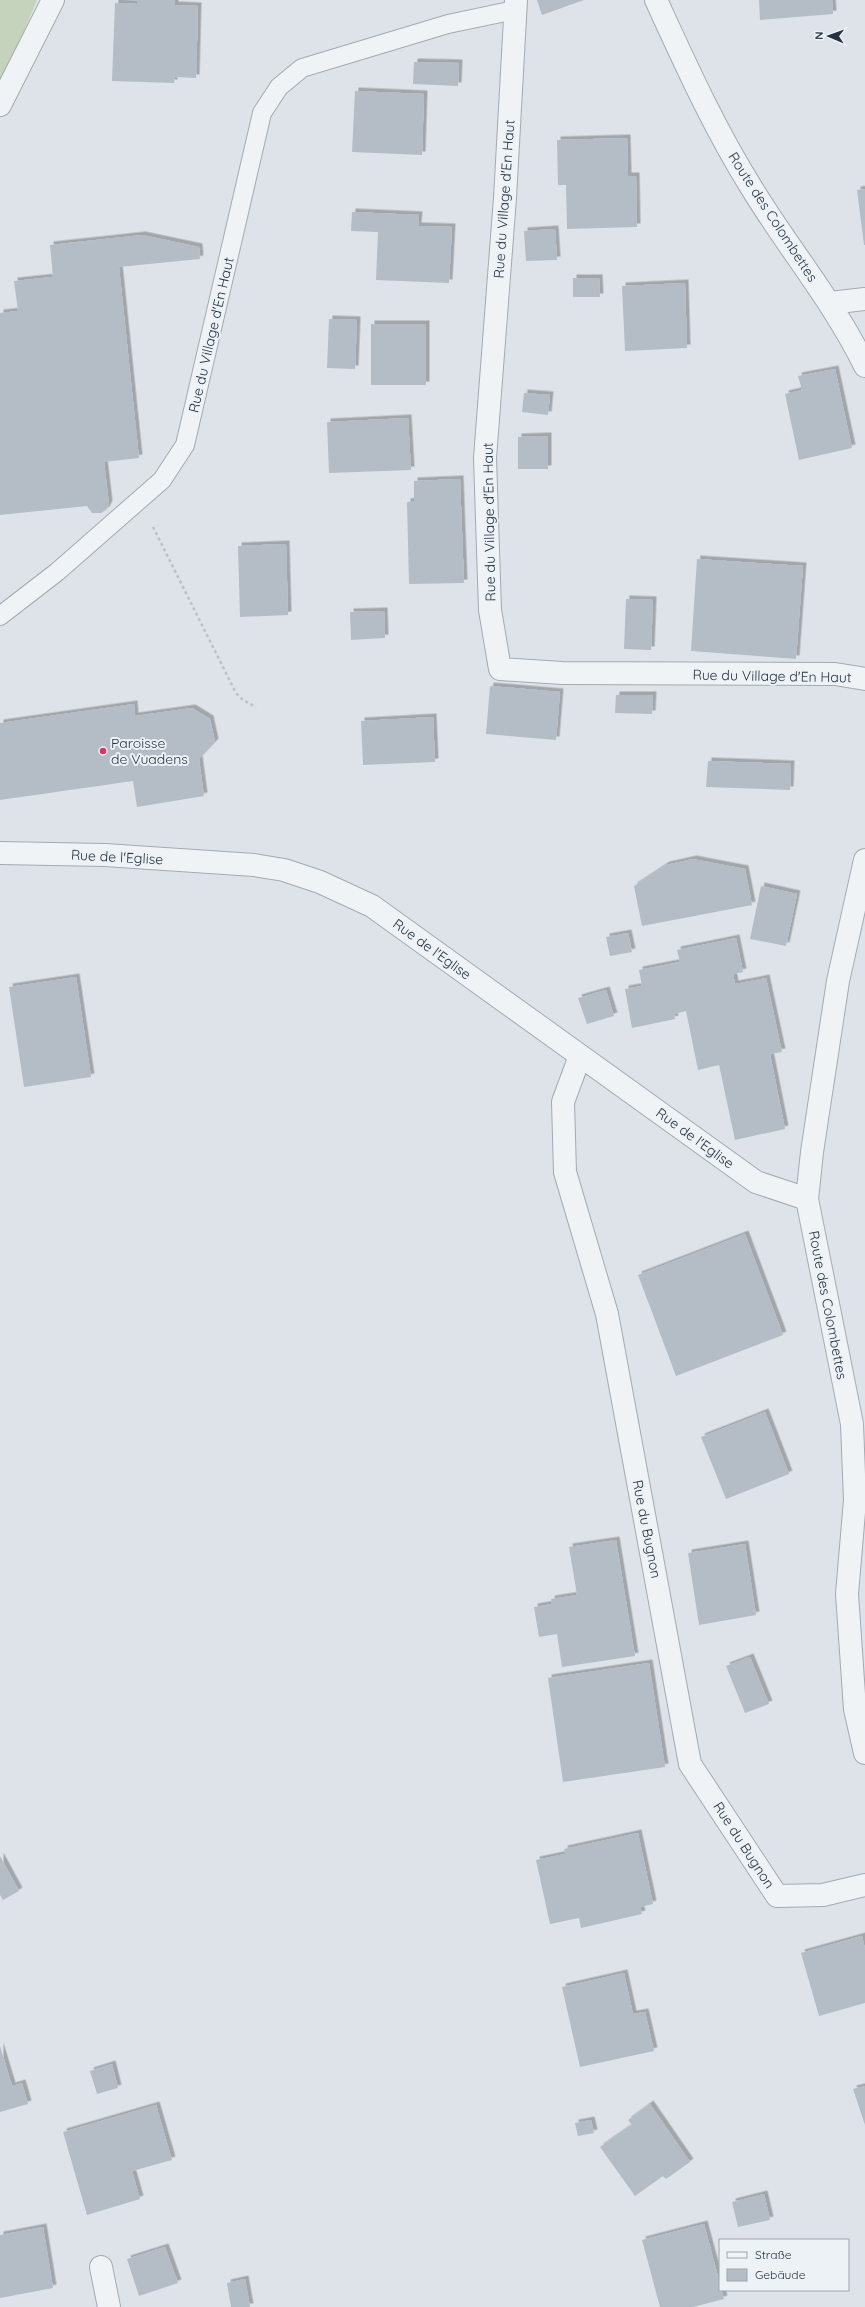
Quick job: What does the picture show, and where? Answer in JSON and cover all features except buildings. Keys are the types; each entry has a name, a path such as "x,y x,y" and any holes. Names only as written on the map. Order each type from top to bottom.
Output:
{"street":[{"path":"0,105 53,0"},
{"name":"Route des Colombettes","path":"656,0 718,129 751,187 830,303 865,366"},
{"name":"Rue du Village d'En Haut","path":"516,5 505,198 486,458 490,610 500,669 562,673 835,674 865,679"},
{"path":"830,303 865,299"},
{"name":"Rue de l'Eglise","path":"0,853 105,855 254,865 284,870 320,882 372,906 756,1182 807,1199"},
{"name":"Route des Colombettes","path":"865,860 838,982 812,1152 807,1199 852,1424 860,1501 847,1594 855,1708 865,1753"},
{"name":"Rue du Bugnon","path":"580,1056 563,1102 565,1172 607,1314 690,1764 777,1896 823,1896 865,1885"},
{"path":"101,2267 109,2307"}],"lane":[{"name":"Rue du Village d'En Haut","path":"0,616 57,572 162,480 185,445 262,113 279,87 302,68 516,5"}],"path":[{"path":"139,500 236,693 243,700 256,706"}],"green space":[{"path":"0,0 37,0 3,81 0,80"}],"place":[{"name":"Paroisse de Vuadens","path":"103,751"}]}
